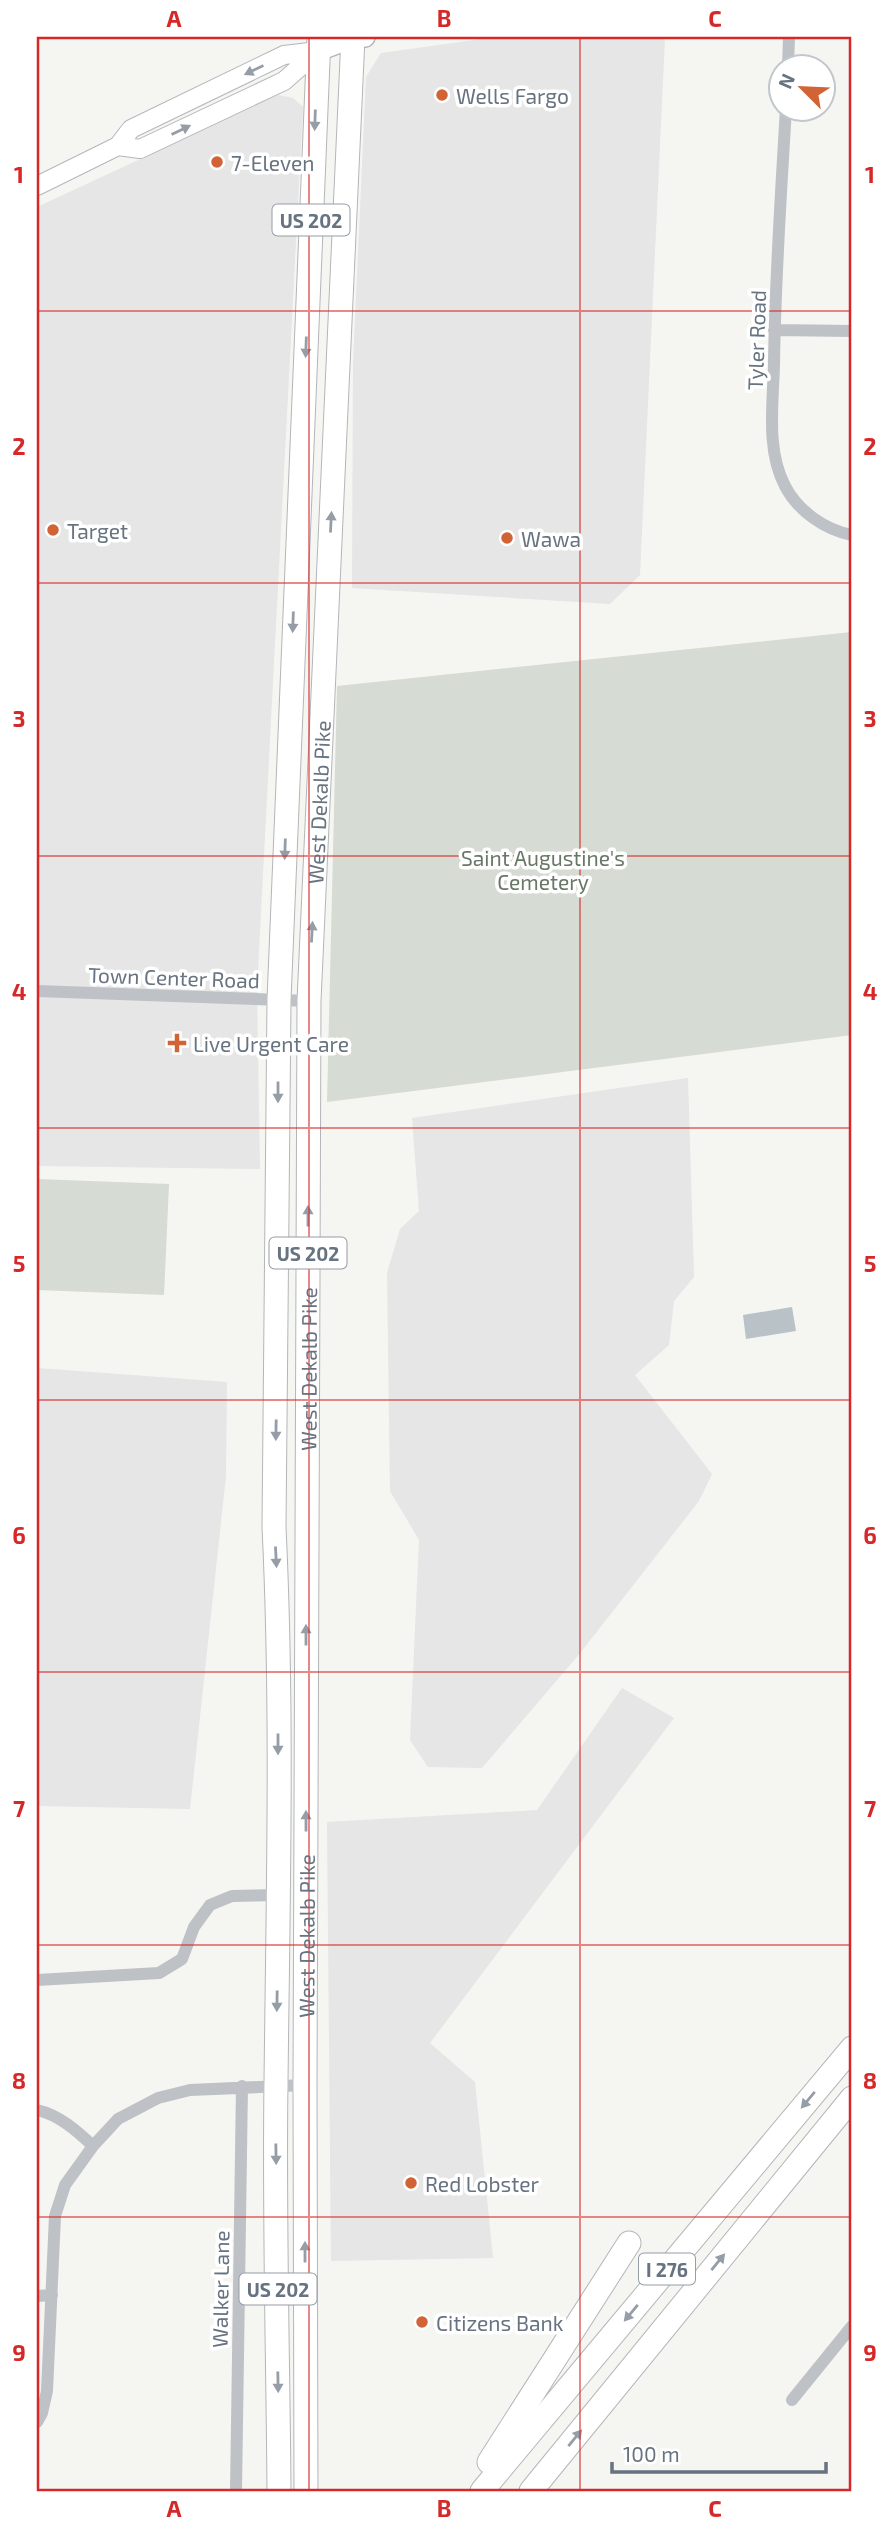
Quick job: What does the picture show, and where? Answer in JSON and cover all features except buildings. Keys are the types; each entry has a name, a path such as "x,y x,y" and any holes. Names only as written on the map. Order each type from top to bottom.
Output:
{"highway":[{"name":"West Dekalb Pike","path":"306,2491 304,2085 309,1001 324,644 357,37"},
{"name":"West Dekalb Pike","path":"279,2491 276,2086 280,1895 274,1527 279,1000 319,44"},
{"path":"302,455 313,550 328,572"},
{"path":"296,554 304,572 324,644"},
{"name":"I 276","path":"482,2491 852,2048"},
{"name":"I 276","path":"531,2491 852,2098"},
{"path":"469,2491 629,2243"}],"main road":[{"path":"37,186 118,146 131,129 284,55 319,44 357,37"}],"street":[{"name":"Tyler Road","path":"785,122 774,330 773,442 786,487 802,508 821,524 852,535"},
{"path":"774,330 852,331"},
{"name":"Town Center Road","path":"37,991 309,1001"},
{"path":"37,1980 159,1973 182,1959 194,1927 210,1905 232,1896 280,1895"},
{"path":"37,2423 47,2391 55,2216 65,2185 93,2146 118,2119 158,2098 190,2090 304,2085"},
{"name":"Walker Lane","path":"236,2491 242,2087"},
{"path":"37,2110 47,2112 75,2129 93,2146"},
{"path":"37,2296 52,2295"},
{"path":"792,2400 852,2326"}],"shaded area":[{"path":"496,37 665,37 640,575 610,604 352,588 353,364 366,77 381,53"},
{"path":"278,95 293,98 303,107 257,989 260,1169 37,1166 37,207"},
{"path":"688,1078 694,1277 674,1301 669,1345 635,1375 712,1474 699,1501 581,1652 482,1768 428,1767 410,1740 419,1540 390,1491 387,1273 400,1229 419,1211 412,1118"},
{"path":"792,1307 796,1331 746,1339 743,1315"},
{"path":"37,1368 227,1382 226,1476 190,1809 37,1806"},
{"path":"622,1688 674,1718 430,2043 475,2082 493,2258 331,2261 327,1822 537,1810"}],"green space":[{"name":"Saint Augustine's Cemetery","path":"852,632 852,1035 327,1102 337,686"},
{"path":"37,1179 169,1184 164,1295 37,1290"}],"place":[{"name":"Wells Fargo","path":"442,95"},
{"name":"7-Eleven","path":"217,162"},
{"name":"Target","path":"53,530"},
{"name":"Wawa","path":"507,538"},
{"name":"Live Urgent Care","path":"177,1043"},
{"name":"Red Lobster","path":"411,2183"},
{"name":"Citizens Bank","path":"422,2322"}]}
